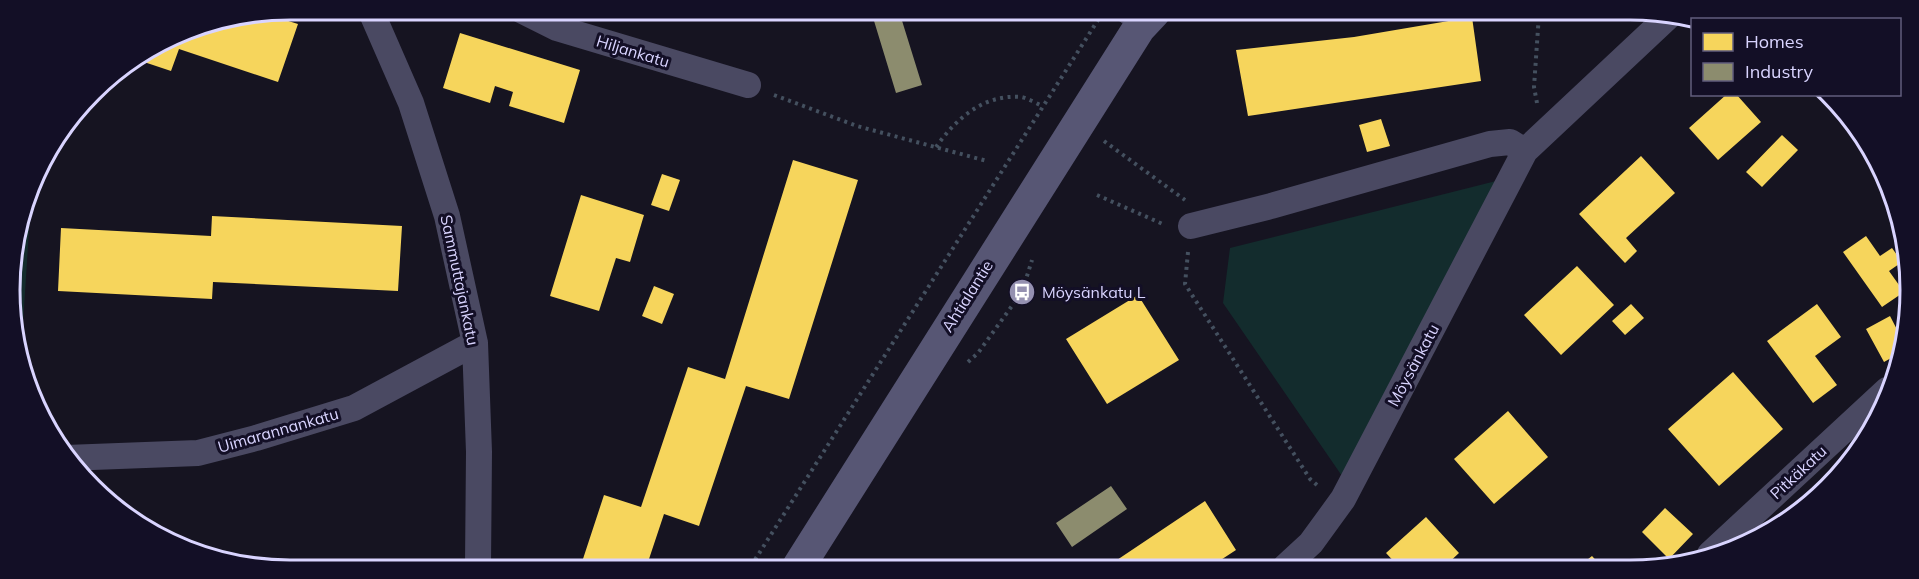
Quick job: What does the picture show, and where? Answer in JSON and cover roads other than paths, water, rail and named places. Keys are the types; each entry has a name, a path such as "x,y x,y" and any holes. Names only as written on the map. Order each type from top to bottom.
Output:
{"main road":[{"name":"Ahtialantie","path":"803,560 1136,19"}],"street":[{"name":"Sammuttajankatu","path":"374,19 411,103 443,204 475,343 479,452 478,560"},
{"name":"Hiljankatu","path":"539,19 557,28 748,85"},
{"name":"Möysänkatu","path":"1293,560 1311,543 1339,504 1534,143 1663,22"},
{"path":"1191,226 1305,197 1490,144 1534,143"},
{"name":"Uimarannankatu","path":"82,463 198,453 256,438 354,408 475,343"},
{"name":"Pitkäkatu","path":"1722,543 1876,400"}],"place":[{"name":"Möysänkatu L","path":"1022,292"}]}
